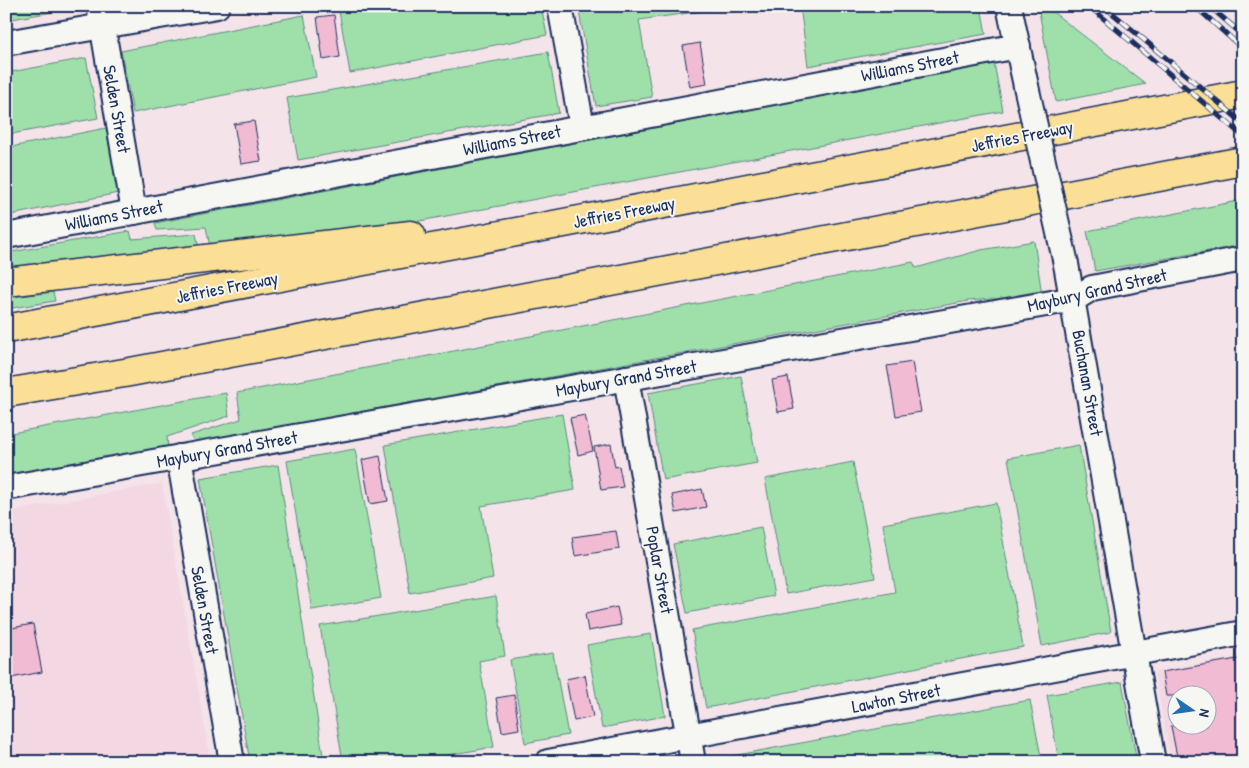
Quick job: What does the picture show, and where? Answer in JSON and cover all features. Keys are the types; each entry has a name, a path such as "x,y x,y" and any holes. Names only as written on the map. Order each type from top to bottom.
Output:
{"highway":[{"name":"Jeffries Freeway","path":"6,329 1243,94"},
{"path":"6,393 130,372 1243,161"},
{"path":"6,282 638,209"},
{"path":"6,407 130,372"}],"street":[{"path":"6,43 101,16 217,6"},
{"path":"560,6 582,127"},
{"name":"Buchanan Street","path":"1009,6 1074,299 1153,762"},
{"name":"Selden Street","path":"101,16 134,212"},
{"name":"Williams Street","path":"6,236 1018,46"},
{"name":"Maybury Grand Street","path":"6,488 1074,299 1092,288 1243,259"},
{"name":"Poplar Street","path":"626,378 693,762"},
{"name":"Selden Street","path":"179,457 232,762"},
{"name":"Lawton Street","path":"548,762 1243,633"}],"shaded area":[{"path":"162,483 211,762 6,762 6,512"},
{"path":"1243,656 1243,762 1171,762 1166,736 1216,736 1216,686 1166,686 1166,736 1154,672"}],"green space":[{"path":"6,6 76,6 76,8 6,20"},
{"path":"365,6 541,6 547,35 350,73 339,11"},
{"path":"578,6 739,6 639,20 652,97 596,106"},
{"path":"800,6 981,6 986,34 808,66"},
{"path":"1038,6 1045,6 1146,84 1056,102"},
{"path":"304,15 316,77 133,113 121,51"},
{"path":"548,52 559,113 298,160 287,98"},
{"path":"86,58 98,118 6,135 6,73"},
{"path":"994,63 1003,111 388,227 211,252 206,227 157,230 155,223"},
{"path":"106,128 118,193 6,216 6,148"},
{"path":"1243,200 1243,245 1095,271 1087,231"},
{"path":"130,231 132,239 196,234 200,253 6,276 6,253"},
{"path":"1034,241 1042,295 968,301 194,442 191,435 241,419 237,393 913,262 916,268 981,250"},
{"path":"53,292 55,301 6,309 6,298"},
{"path":"741,376 757,463 663,480 648,393"},
{"path":"226,393 229,416 167,437 168,447 6,477 6,434"},
{"path":"562,414 575,490 481,506 493,578 410,593 385,445"},
{"path":"1079,445 1111,632 1042,646 1008,458"},
{"path":"355,449 381,598 312,610 287,461"},
{"path":"853,462 875,577 786,594 765,479"},
{"path":"278,465 324,762 250,762 200,478"},
{"path":"996,503 1023,647 706,708 692,630 895,592 883,524"},
{"path":"761,527 774,596 687,613 673,544"},
{"path":"496,596 505,656 479,661 494,747 407,762 343,762 320,626"},
{"path":"651,634 665,716 602,728 587,645"},
{"path":"553,653 568,735 525,743 510,660"},
{"path":"1122,682 1137,762 1059,762 1047,695"},
{"path":"1030,700 1042,762 716,762 716,759"}],"building":[{"path":"334,15 340,57 323,60 317,17"},
{"path":"700,43 707,84 690,87 683,46"},
{"path":"254,121 261,161 241,164 234,124"},
{"path":"912,362 921,412 896,416 887,366"},
{"path":"788,377 794,409 778,412 772,380"},
{"path":"585,415 593,451 578,455 570,418"},
{"path":"611,444 615,467 619,466 623,487 601,490 594,447"},
{"path":"380,456 388,501 370,504 362,460"},
{"path":"702,489 706,507 676,513 672,495"},
{"path":"616,531 619,549 575,556 572,537"},
{"path":"617,607 621,625 588,631 585,614"},
{"path":"33,624 42,672 6,679 6,629"},
{"path":"1243,658 1243,762 1178,762 1173,736 1216,736 1216,686 1166,686 1166,696 1162,672"},
{"path":"585,675 593,717 574,721 566,679"},
{"path":"514,695 519,729 502,732 496,698"}],"railway":[{"path":"1089,6 1243,136"},
{"path":"1104,6 1243,123"},
{"path":"1195,6 1243,49"},
{"path":"1209,6 1243,35"}]}
